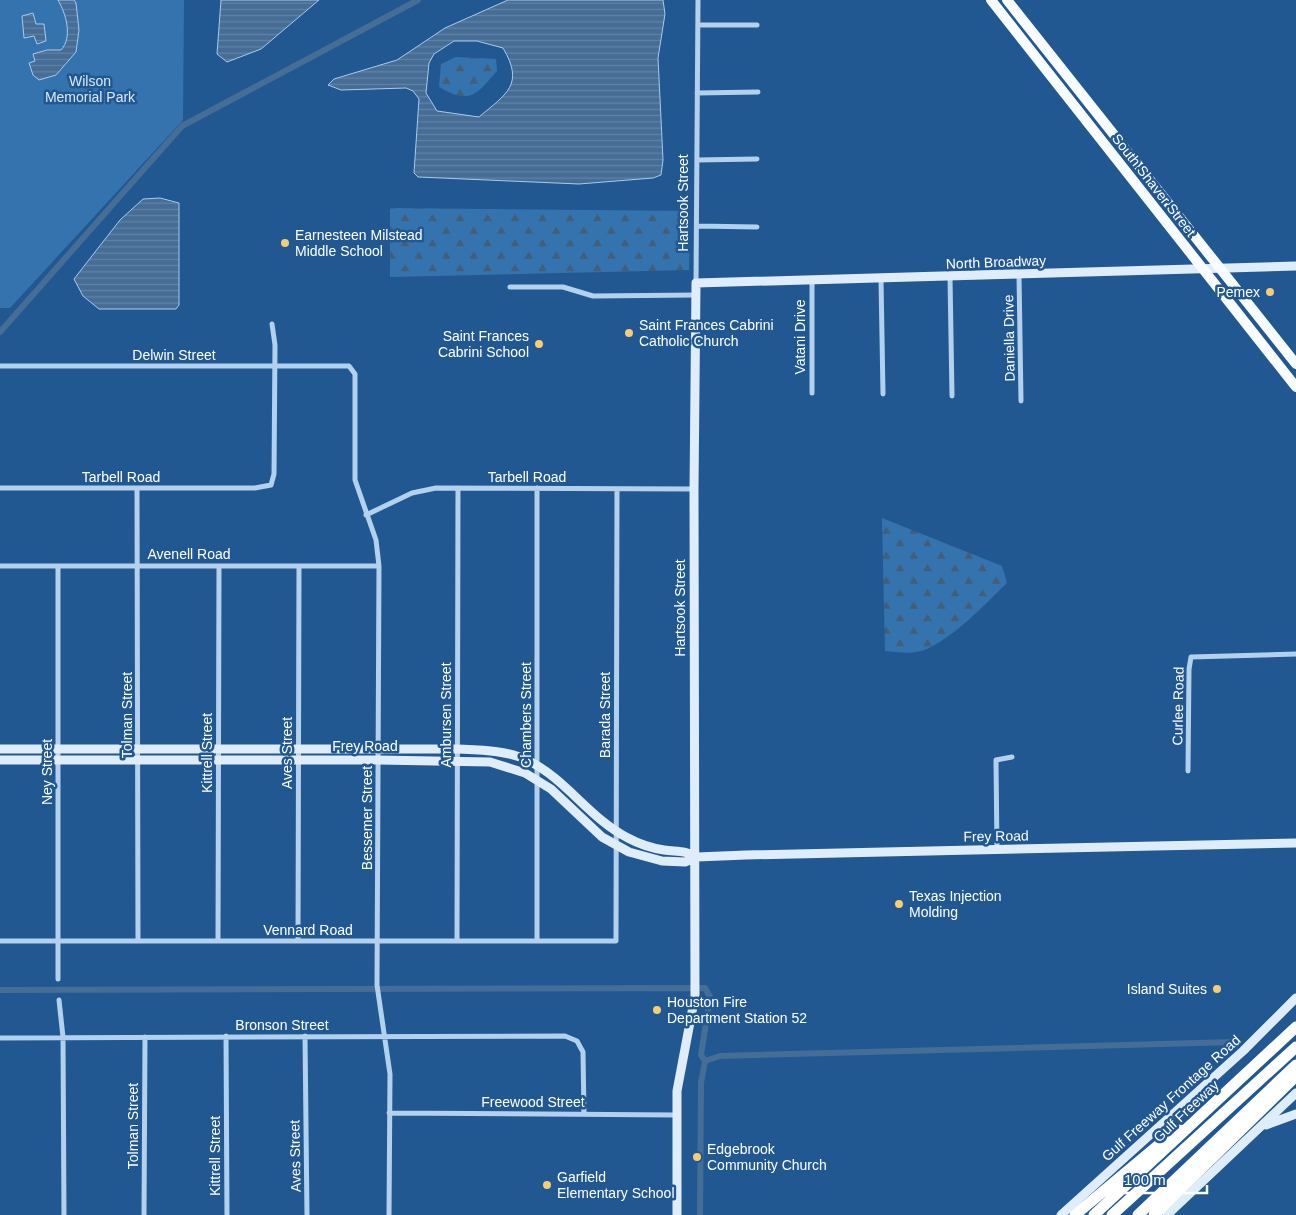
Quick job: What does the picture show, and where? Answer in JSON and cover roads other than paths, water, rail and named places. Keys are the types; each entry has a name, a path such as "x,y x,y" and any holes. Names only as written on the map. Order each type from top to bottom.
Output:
{"highway":[{"name":"Gulf Freeway","path":"1094,1215 1192,1126 1296,1027"},
{"name":"Gulf Freeway","path":"1112,1215 1296,1047"},
{"path":"1138,1215 1296,1065"},
{"path":"1154,1215 1296,1076"},
{"path":"1075,1215 1173,1133 1192,1126"}],"main road":[{"name":"South Shaver Street","path":"1007,0 1294,361"},
{"name":"South Shaver Street","path":"992,1 1296,387"},
{"path":"1047,72 1058,63"},
{"path":"1088,124 1099,115"},
{"path":"1280,367 1294,361"}],"street":[{"name":"Hartsook Street","path":"677,1215 677,1090 696,982 697,857 694,489 698,0"},
{"path":"698,25 757,25"},
{"path":"697,93 758,92"},
{"path":"697,160 757,159"},
{"path":"697,226 757,227"},
{"name":"North Broadway","path":"696,283 1296,266"},
{"name":"Daniella Drive","path":"1019,275 1021,400"},
{"path":"950,277 952,396"},
{"path":"881,279 883,394"},
{"name":"Vatani Drive","path":"812,281 812,393"},
{"path":"510,287 564,287 593,296 696,294"},
{"path":"272,324 275,345 274,366"},
{"name":"Delwin Street","path":"0,366 349,366"},
{"name":"Tarbell Road","path":"0,488 256,488 271,485 274,474 274,366"},
{"name":"Bessemer Street","path":"349,366 355,374 355,480 376,540 379,566 377,984 390,1074 388,1215"},
{"name":"Tolman Street","path":"137,488 139,566 138,941"},
{"name":"Tarbell Road","path":"366,515 412,493 436,488 694,489"},
{"name":"Ambursen Street","path":"457,941 458,488"},
{"name":"Chambers Street","path":"537,488 537,941"},
{"name":"Barada Street","path":"616,942 617,488"},
{"name":"Avenell Road","path":"0,566 379,566"},
{"name":"Ney Street","path":"58,566 58,979"},
{"name":"Kittrell Street","path":"218,941 219,566"},
{"name":"Aves Street","path":"298,566 298,941"},
{"name":"Curlee Road","path":"1188,771 1189,669 1191,657 1296,654"},
{"name":"Frey Road","path":"0,749 457,749 509,754 529,761 560,783 602,823 616,831 645,845 667,850 687,851 697,857"},
{"path":"997,850 996,760 1012,757"},
{"name":"Frey Road","path":"0,760 477,760 504,765 525,773 551,789 584,823 616,847 662,861 685,862 697,857 1296,843"},
{"name":"Vennard Road","path":"0,941 616,942"},
{"name":"Gulf Freeway Frontage Road","path":"1062,1215 1243,1051 1296,998"},
{"path":"60,1000 63,1037 64,1215"},
{"name":"Kittrell Street","path":"226,1036 226,1215"},
{"name":"Aves Street","path":"305,1036 307,1215"},
{"name":"Bronson Street","path":"0,1038 564,1036 577,1041 583,1052 584,1114"},
{"name":"Tolman Street","path":"144,1037 144,1215"},
{"path":"1168,1215 1296,1093"},
{"name":"Freewood Street","path":"389,1114 676,1115"},
{"path":"1254,1131 1277,1120 1296,1114"}],"waterway":[{"path":"0,332 182,126 418,0"},
{"path":"0,990 705,988 710,997 701,1055 705,1061 701,1083 700,1215"},
{"path":"705,1061 720,1056 1234,1042"}],"place":[{"name":"Earnesteen Milstead Middle School","path":"285,243"},
{"name":"Pemex","path":"1270,292"},
{"name":"Saint Frances Cabrini Catholic Church","path":"629,333"},
{"name":"Saint Frances Cabrini School","path":"539,344"},
{"name":"Texas Injection Molding","path":"899,904"},
{"name":"Island Suites","path":"1217,989"},
{"name":"Houston Fire Department Station 52","path":"657,1010"},
{"name":"Edgebrook Community Church","path":"697,1157"},
{"name":"Garfield Elementary School","path":"547,1185"}],"park label":[{"name":"Wilson Memorial Park","path":"90,89"}]}
